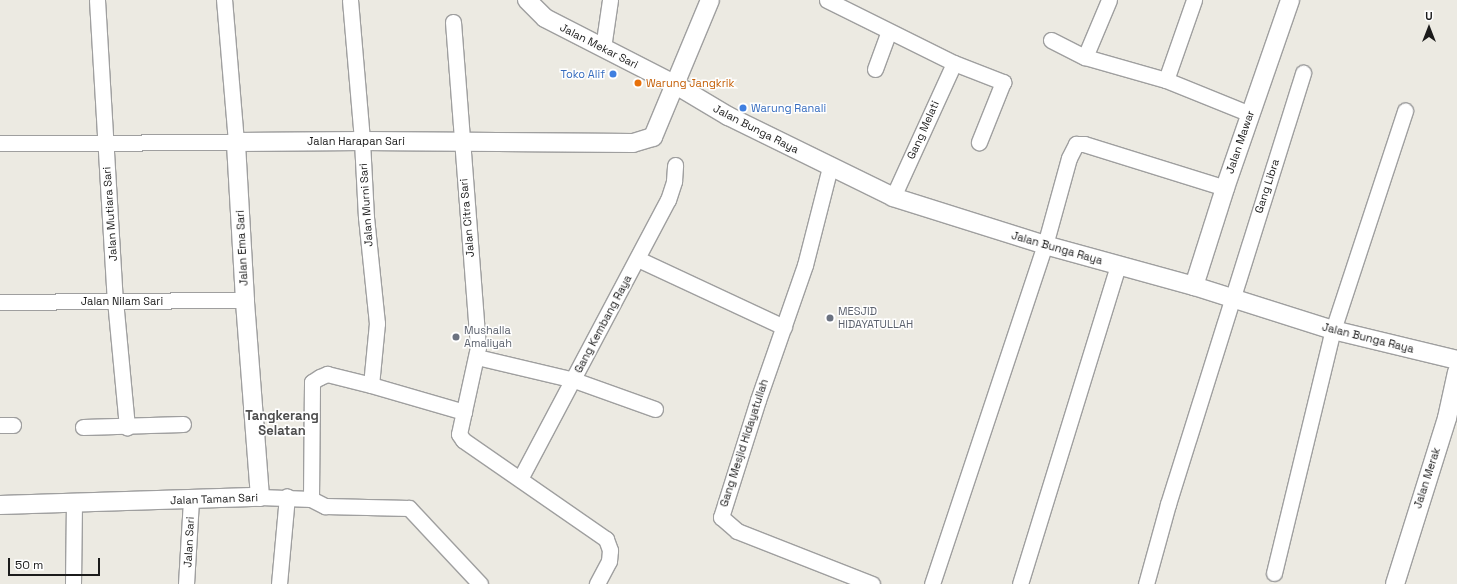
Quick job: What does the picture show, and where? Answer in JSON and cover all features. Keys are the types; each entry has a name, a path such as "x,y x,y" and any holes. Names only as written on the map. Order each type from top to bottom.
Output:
{"street":[{"name":"Jalan Mutiara Sari","path":"97,0 115,300 127,427"},
{"name":"Jalan Ema Sari","path":"224,0 236,142 244,300 260,497"},
{"name":"Jalan Murni Sari","path":"350,0 362,141 366,217 377,323 371,385"},
{"name":"Jalan Mekar Sari","path":"527,0 545,18 676,85"},
{"path":"603,48 610,0"},
{"name":"Jalan Harapan Sari","path":"0,143 362,141 633,143 653,137 676,85 710,0"},
{"path":"827,0 954,63 1003,82 979,142"},
{"path":"1085,57 1109,0"},
{"path":"1166,80 1194,0"},
{"name":"Jalan Mawar","path":"1194,286 1225,188 1290,0"},
{"name":"Jalan Citra Sari","path":"453,22 477,357 464,412 458,429 463,440 520,479"},
{"path":"875,69 889,31"},
{"path":"1051,40 1085,57 1166,80 1250,114"},
{"name":"Gang Melati","path":"892,197 954,63"},
{"name":"Gang Libra","path":"1146,584 1232,299 1303,73"},
{"name":"Jalan Bunga Raya","path":"676,85 728,116 892,197 1045,245 1194,286 1333,330 1457,360"},
{"path":"1274,573 1333,330 1405,111"},
{"path":"932,584 1045,245 1069,158 1078,143 1225,188"},
{"name":"Gang Kembang Raya","path":"520,479 574,380 668,200 674,181 675,165"},
{"name":"Gang Mesjid Hidayatullah","path":"830,167 805,265 721,510 721,517 737,531 872,584"},
{"path":"638,259 784,327"},
{"path":"1020,584 1118,265"},
{"name":"Jalan Nilam Sari","path":"0,302 244,300"},
{"path":"477,357 574,380 655,410"},
{"name":"Jalan Merak","path":"1395,584 1452,419 1457,372"},
{"path":"311,499 312,382 326,374 371,385 464,412"},
{"path":"83,427 127,427 184,424"},
{"path":"520,479 606,539 610,550 609,561 597,584"},
{"path":"279,584 287,496"},
{"name":"Jalan Taman Sari","path":"0,505 74,504 287,496 311,499 325,506 409,508 480,584"},
{"name":"Jalan Sari","path":"186,584 191,500"},
{"path":"73,584 74,504"}],"place":[{"name":"Toko Alif","path":"613,74"},
{"name":"Warung Jangkrik","path":"638,83"},
{"name":"Warung Ranali","path":"743,108"},
{"name":"MESJID HIDAYATULLAH","path":"830,318"},
{"name":"Mushalla Amaliyah","path":"456,337"}],"district":[{"name":"Tangkerang Selatan","path":"282,424"}]}
